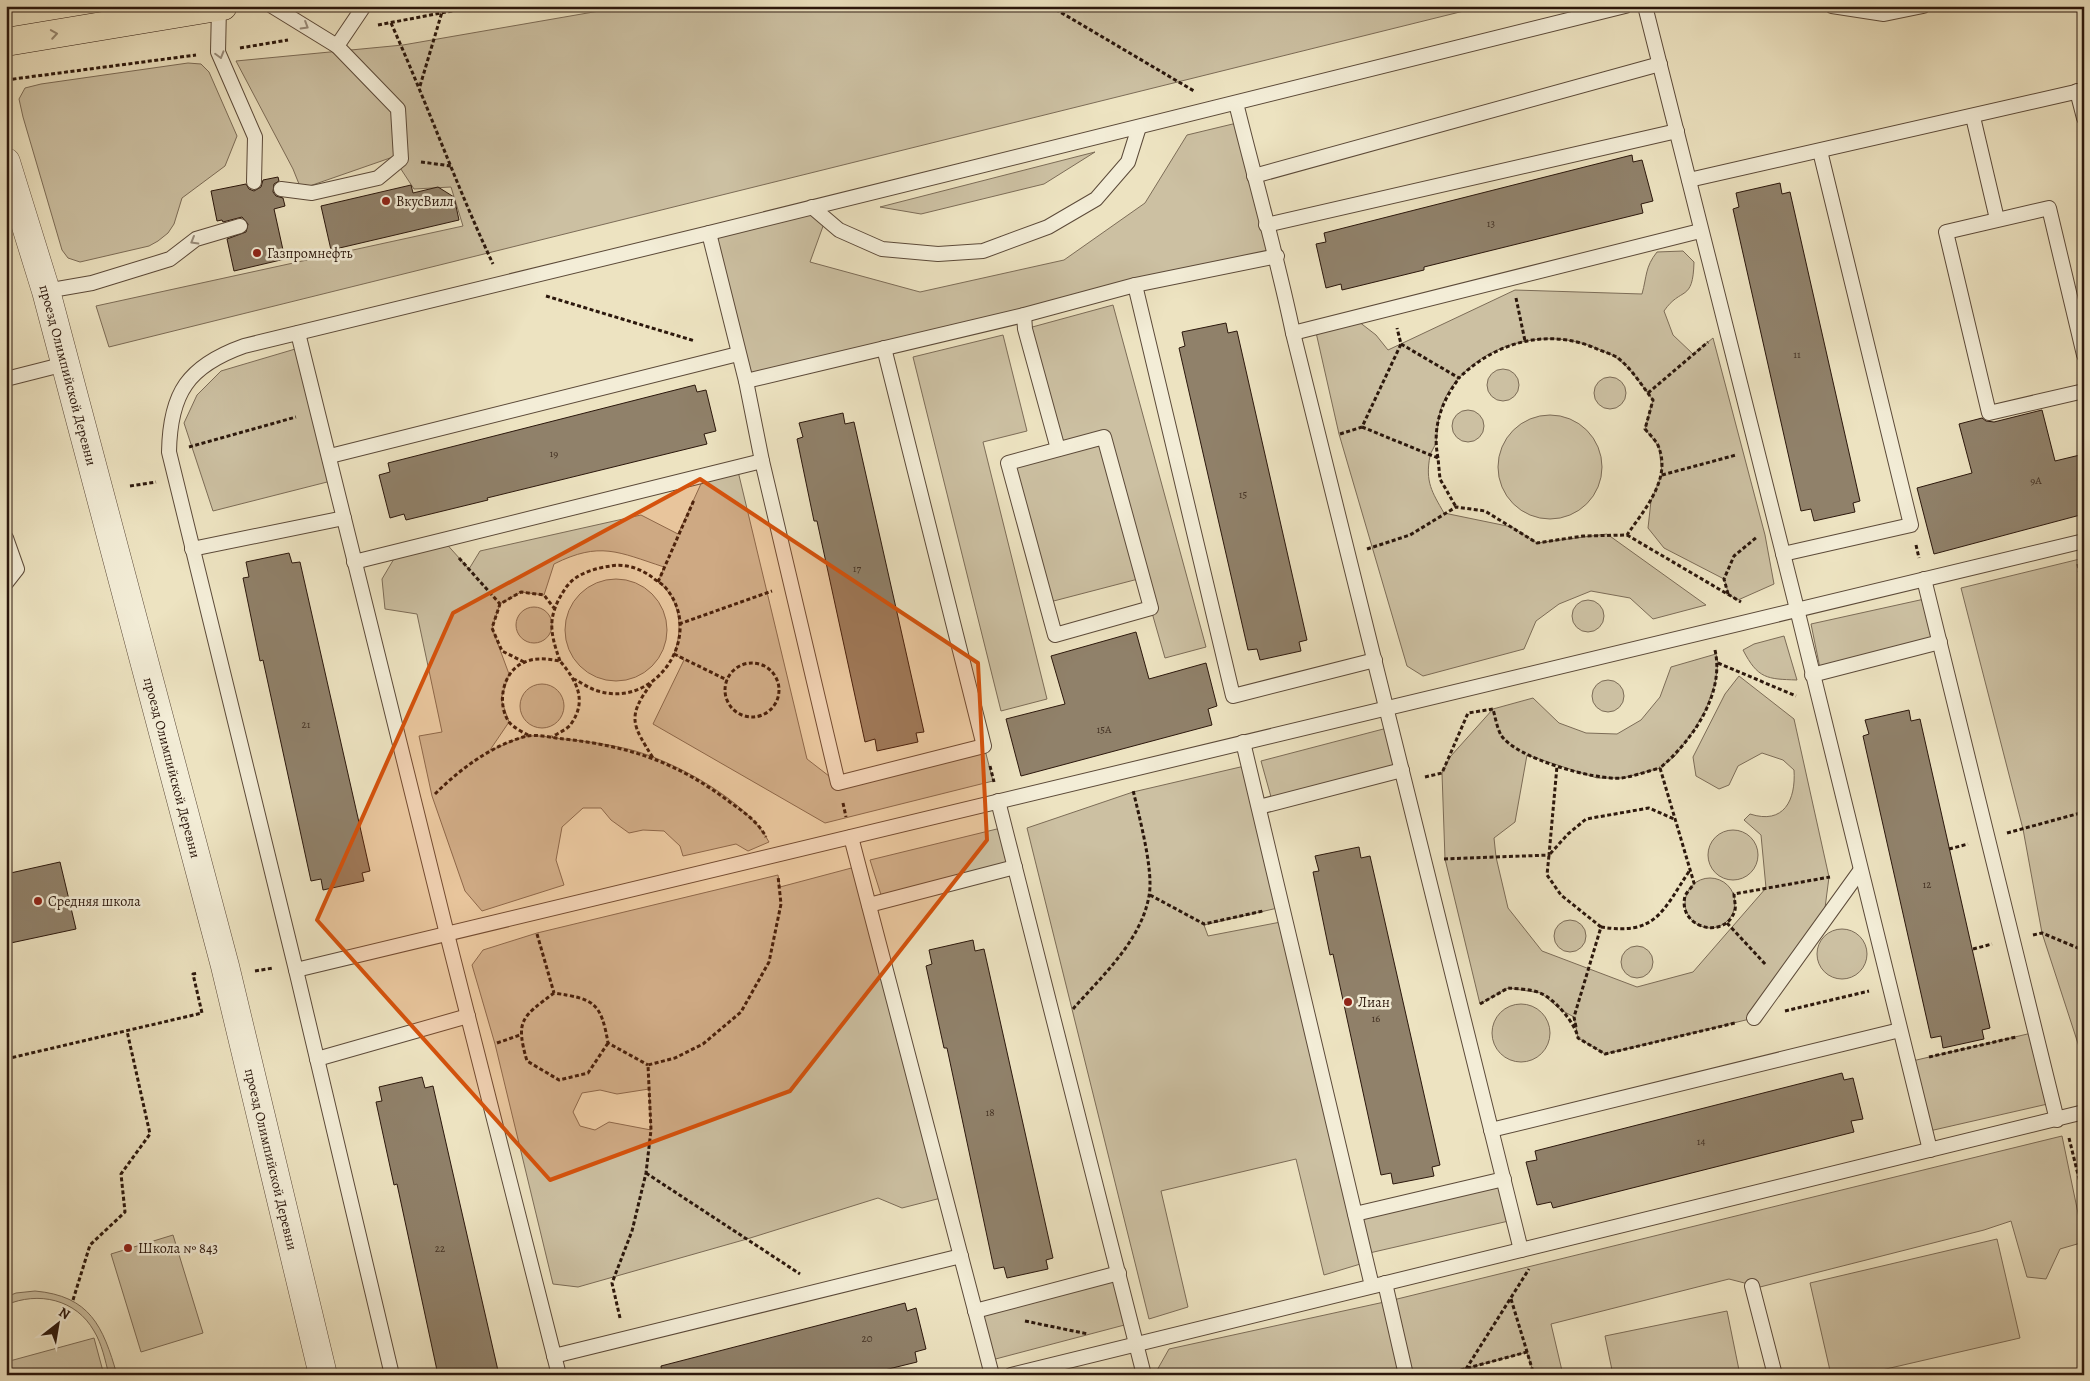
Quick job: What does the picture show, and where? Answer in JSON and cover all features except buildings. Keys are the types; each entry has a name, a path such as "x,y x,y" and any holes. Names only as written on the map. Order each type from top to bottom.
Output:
{"main road":[{"path":"6,42 221,6"}],"street":[{"name":"проезд Олимпийской Деревни","path":"6,162 46,290 224,966 323,1375"}],"lane":[{"path":"221,6 218,52 255,138 254,182"},
{"path":"272,6 337,46 398,108 401,159 378,178 312,193 281,189"},
{"path":"337,46 364,6"},
{"path":"392,1375 296,970 169,452 170,427 174,405 186,384 199,368 218,355 298,333 1625,6"},
{"path":"1645,6 1930,1150"},
{"path":"1832,6 1884,14 1923,6"},
{"path":"1254,176 1660,64"},
{"path":"1689,180 2081,91 2084,118"},
{"path":"1236,103 1266,225 1277,256 1293,333 1521,1250"},
{"path":"1973,117 1997,219"},
{"path":"812,207 839,230 882,249 938,254 983,252 1048,227 1096,200 1128,162 1139,126"},
{"path":"1266,225 1677,132"},
{"path":"1783,554 1911,525 1820,151"},
{"path":"2084,355 2049,208 1946,232 1989,413 2084,391"},
{"path":"46,290 92,283 170,259 196,239 240,226"},
{"path":"1293,333 1700,231"},
{"path":"709,233 746,380 762,461 838,783 984,746 884,348"},
{"path":"746,380 1024,315 1135,285 1277,256"},
{"path":"1135,285 1233,696 1375,660"},
{"path":"1024,315 1025,329 1058,449"},
{"path":"298,333 330,456 354,562 446,934 559,1375"},
{"path":"330,456 738,354"},
{"path":"6,379 66,364"},
{"path":"1104,437 1151,608 1056,635 1008,463 1058,449 1104,437"},
{"path":"354,562 762,461"},
{"path":"192,549 344,518"},
{"path":"6,538 17,569 6,583"},
{"path":"296,970 2079,542"},
{"path":"1924,579 2036,1032 2060,1119"},
{"path":"1812,675 1940,642"},
{"path":"1244,742 1355,1214 1379,1284 1406,1375"},
{"path":"1259,807 1403,776"},
{"path":"998,802 1144,1375"},
{"path":"851,837 992,1375"},
{"path":"869,905 1015,867"},
{"path":"1754,1018 1860,871"},
{"path":"317,1058 468,1016"},
{"path":"1491,1130 1900,1030"},
{"path":"1011,1375 2084,1112"},
{"path":"1355,1214 1504,1179"},
{"path":"554,1356 961,1256"},
{"path":"975,1311 1119,1273"},
{"path":"1752,1286 1775,1375"}],"path":[{"path":"420,87 442,12 441,6"},
{"path":"442,12 478,6"},
{"path":"1050,6 1220,106"},
{"path":"391,23 420,87 470,213 502,283 738,354"},
{"path":"401,159 451,166"},
{"path":"1512,278 1525,341"},
{"path":"1362,427 1402,344 1392,308"},
{"path":"1648,393 1725,328"},
{"path":"1456,507 1440,479 1436,444 1437,419 1448,392 1472,365 1487,356 1537,338 1564,338 1588,345 1617,358 1653,400 1645,429 1659,447 1662,474 1651,501 1627,535"},
{"path":"1402,344 1459,378"},
{"path":"169,452 318,411"},
{"path":"1320,440 1362,427 1438,458"},
{"path":"1662,474 1757,450"},
{"path":"658,582 705,475"},
{"path":"130,486 142,484"},
{"path":"1349,555 1410,535 1456,507 1485,511 1536,543 1583,536 1627,535 1766,617"},
{"path":"1911,525 1924,579"},
{"path":"1728,595 1724,579 1734,556 1755,537 1777,531"},
{"path":"443,540 500,604"},
{"path":"2079,542 2084,598"},
{"path":"551,737 571,725 581,700 574,679 560,661 550,634 554,608 568,585 591,569 618,564 644,571 658,582 665,588 678,612 680,639 670,664 637,702 634,727 653,758"},
{"path":"679,624 791,584"},
{"path":"524,662 502,651 492,628 500,604 521,592 544,596 554,608"},
{"path":"1403,776 1442,773 1468,713 1493,709 1501,735 1527,755 1557,766 1597,778 1623,778 1660,768 1680,751 1702,716 1715,684 1718,663 1710,630"},
{"path":"674,654 726,680"},
{"path":"528,736 509,722 501,699 510,674 524,662 542,658 560,661"},
{"path":"755,662 771,669 779,684 778,702 766,715 750,718 734,711 725,697 726,680 738,666 755,662"},
{"path":"1718,663 1820,706"},
{"path":"574,679 598,691 626,693 651,684"},
{"path":"416,812 444,785 489,751 528,736 551,737 630,749 673,766 717,792 748,815 765,834 776,855 781,904 769,962 741,1012 703,1044 676,1058 648,1065 608,1043"},
{"path":"984,746 998,802"},
{"path":"1557,766 1547,875 1561,895 1601,927 1622,930 1649,924 1669,905 1690,870"},
{"path":"1660,768 1694,883 1685,896 1686,912 1696,925 1712,929 1727,923 1735,910 1734,894 1860,871"},
{"path":"1056,1028 1119,957 1136,931 1150,895 1148,859 1128,770"},
{"path":"838,783 851,837"},
{"path":"1424,860 1549,855 1568,834 1586,819 1649,808 1675,819"},
{"path":"1949,849 2084,812"},
{"path":"1828,884 1829,877"},
{"path":"1150,895 1204,924 1282,907"},
{"path":"531,913 554,993"},
{"path":"1727,923 1771,970"},
{"path":"1601,927 1574,1017 1578,1038 1605,1054 1889,986"},
{"path":"1467,1032 1480,1004 1508,988 1541,993 1561,1010 1576,1028"},
{"path":"554,993 585,997 603,1017 608,1043 588,1073 559,1080 527,1060 520,1035 526,1014 554,993"},
{"path":"6,1059 202,1013"},
{"path":"73,1300 90,1246 124,1212 121,1174 150,1134 127,1030"},
{"path":"1908,1062 2036,1032"},
{"path":"625,1338 612,1283 632,1231 646,1173 651,1130 648,1065"},
{"path":"2060,1119 2084,1199"},
{"path":"646,1173 824,1290"},
{"path":"1466,1369 1546,1244"},
{"path":"1511,1298 1534,1375"},
{"path":"1023,1321 1090,1334"},
{"path":"1442,1375 1527,1352"}],"highlighted area":[{"path":"700,479 978,663 987,840 790,1091 550,1180 317,920 453,613"}],"shaded area":[{"path":"628,6 1484,6 109,347 96,306 463,226 451,187 414,189 393,157 301,189 293,169 236,61 403,45"},
{"path":"188,63 201,64 209,72 237,136 225,166 182,198 174,224 168,233 158,241 149,246 80,262 68,258 62,250 23,117 19,99 25,88 41,84"},
{"path":"1241,122 1277,256 746,381 709,233 812,207 826,218 810,262 920,292 1064,260 1145,203 1187,135"},
{"path":"1095,152 1044,184 921,214 880,207"},
{"path":"1683,251 1694,262 1691,283 1689,289 1670,303 1664,311 1673,335 1693,354 1713,338 1765,535 1774,584 1738,600 1729,595 1724,579 1664,548 1648,528 1651,501 1662,474 1659,447 1645,429 1653,400 1623,363 1611,354 1578,342 1558,339 1516,343 1478,361 1462,374 1449,391 1442,405 1436,442 1430,456 1428,473 1433,493 1444,513 1512,527 1537,543 1607,534 1706,605 1653,619 1630,598 1591,591 1559,604 1536,621 1524,649 1423,676 1407,666 1339,434 1315,328 1354,318 1376,335 1388,350 1515,290 1642,294 1648,267 1657,252"},
{"path":"1113,305 1206,647 1165,658 1142,578 1046,603 1008,463 1058,449 1025,329"},
{"path":"1003,335 1027,431 983,442 1047,699 1001,711 913,357"},
{"path":"302,347 335,480 213,511 184,423 197,395 221,371"},
{"path":"1503,369 1509,370 1514,374 1518,379 1518,391 1514,396 1509,400 1503,401 1497,400 1492,396 1488,391 1487,385 1488,379 1492,374 1497,370"},
{"path":"1610,377 1616,378 1621,382 1625,387 1625,399 1621,404 1616,408 1610,409 1604,408 1599,404 1595,399 1594,393 1595,387 1599,382 1604,378"},
{"path":"1468,410 1474,411 1479,415 1483,420 1483,432 1479,437 1474,441 1468,442 1462,441 1457,437 1453,432 1452,426 1453,420 1457,415 1462,411"},
{"path":"1550,415 1570,419 1587,430 1598,447 1602,467 1598,487 1587,504 1570,515 1550,519 1530,515 1513,504 1502,487 1498,467 1502,447 1513,430 1530,419"},
{"path":"737,467 807,759 838,783 984,746 993,781 825,823 653,724 684,660 674,654 679,635 676,606 666,589 658,582 664,567 621,553 597,551 584,553 554,564 544,595 521,592 500,604 492,628 509,674 501,699 509,722 490,750 524,737 538,736 604,744 646,754 687,772 727,797 759,827 769,842 748,851 736,844 683,856 680,846 664,831 643,830 629,833 611,820 601,808 583,808 562,827 556,860 564,885 482,911 465,891 432,796 419,736 442,732 417,614 385,609 382,579 398,552 443,540 469,569 480,551 641,515 678,534 705,475"},
{"path":"2084,558 2084,946 2078,948 2084,975 2084,1062 2042,933 2023,829 1961,588"},
{"path":"616,579 636,583 652,594 663,610 667,630 663,650 652,666 636,677 616,681 596,677 580,666 569,650 565,630 569,610 580,594 596,583"},
{"path":"1929,598 1940,642 1821,673 1811,624"},
{"path":"1588,600 1594,601 1599,605 1603,610 1603,622 1599,627 1594,631 1588,632 1582,631 1577,627 1573,622 1572,616 1573,610 1577,605 1582,601"},
{"path":"534,607 541,608 547,612 551,618 551,632 547,638 541,642 534,643 527,642 521,638 517,632 516,625 517,618 521,612 527,608"},
{"path":"1784,636 1797,680 1764,676 1748,660 1743,650 1754,644"},
{"path":"1716,654 1718,663 1715,684 1706,709 1694,730 1675,756 1660,768 1623,778 1597,778 1527,755 1515,822 1494,838 1496,857 1508,908 1542,951 1637,987 1693,972 1766,888 1761,835 1744,820 1750,814 1771,816 1779,813 1786,807 1793,791 1794,770 1783,760 1762,753 1738,766 1729,785 1719,789 1696,776 1693,757 1725,694 1739,676 1794,719 1829,877 1825,908 1780,982 1754,1018 1605,1054 1578,1038 1574,1017 1561,1010 1541,993 1508,988 1480,1004 1445,859 1442,773 1450,757 1493,709 1533,698 1559,723 1586,733 1617,734 1641,720 1660,697 1671,667"},
{"path":"1608,680 1614,681 1619,685 1623,690 1623,702 1619,707 1614,711 1608,712 1602,711 1597,707 1593,702 1592,696 1593,690 1597,685 1602,681"},
{"path":"546,684 558,690 563,697 563,715 558,722 551,727 538,728 530,725 523,718 520,702 523,694 530,687"},
{"path":"1391,727 1402,770 1273,804 1261,761"},
{"path":"1249,765 1282,907 1204,925 1208,936 1286,921 1355,1214 1504,1179 1513,1220 1365,1254 1367,1262 1324,1275 1296,1159 1161,1191 1188,1307 1149,1319 1027,828 1133,792"},
{"path":"1005,827 1015,867 883,901 870,860"},
{"path":"1733,830 1743,832 1751,837 1756,845 1758,855 1756,865 1751,873 1743,878 1733,880 1723,878 1715,873 1710,865 1708,855 1710,845 1715,837 1723,832"},
{"path":"859,866 945,1197 902,1208 878,1198 747,1239 578,1287 553,1284 495,1044 472,965 483,950 537,933 778,875 780,887","holes":["649,1089 651,1130 609,1122 595,1130 580,1126 573,1112 582,1093 600,1090 617,1094"]},
{"path":"1710,878 1720,880 1728,885 1733,893 1735,903 1733,913 1728,921 1720,926 1710,928 1700,926 1692,921 1687,913 1685,903 1687,893 1692,885 1700,880"},
{"path":"1570,920 1576,921 1581,925 1585,930 1585,942 1581,947 1576,951 1570,952 1564,951 1559,947 1555,942 1554,936 1555,930 1559,925 1564,921"},
{"path":"1842,929 1852,931 1860,936 1865,944 1867,954 1865,964 1860,972 1852,977 1842,979 1832,977 1824,972 1819,964 1817,954 1819,944 1824,936 1832,931"},
{"path":"1637,946 1643,947 1648,951 1652,956 1652,968 1648,973 1643,977 1637,978 1631,977 1626,973 1622,968 1621,962 1622,956 1626,951 1631,947"},
{"path":"1521,1004 1532,1006 1545,1017 1550,1033 1548,1044 1537,1057 1521,1062 1510,1060 1497,1049 1492,1033 1494,1022 1505,1009"},
{"path":"2036,1032 2052,1103 1925,1132 1908,1062"},
{"path":"2062,1136 2084,1242 2060,1249 2046,1279 2027,1277 2011,1221 1984,1230 1760,1287 1729,1279 1551,1324 1563,1375 1534,1375 1527,1352 1442,1375 1157,1375 1156,1372 1169,1349 1389,1301"},
{"path":"173,1235 203,1333 141,1352 111,1254"},
{"path":"1997,1239 2020,1338 1860,1375 1831,1375 1810,1283"},
{"path":"1119,1273 1132,1323 988,1361 975,1311"},
{"path":"35,1291 69,1299 91,1316 106,1342 117,1375 109,1375 97,1336 77,1311 67,1305 43,1299 18,1301 6,1305 6,1297 16,1293"},
{"path":"1727,1311 1739,1370 1714,1375 1613,1375 1605,1336"},
{"path":"94,1338 104,1375 6,1375 6,1362"}],"place":[{"name":"ВкусВилл","path":"386,201"},
{"name":"Газпромнефть","path":"257,253"},
{"name":"Средняя школа","path":"38,901"},
{"name":"Лиан","path":"1348,1002"},
{"name":"Школа № 843","path":"128,1248"}]}
